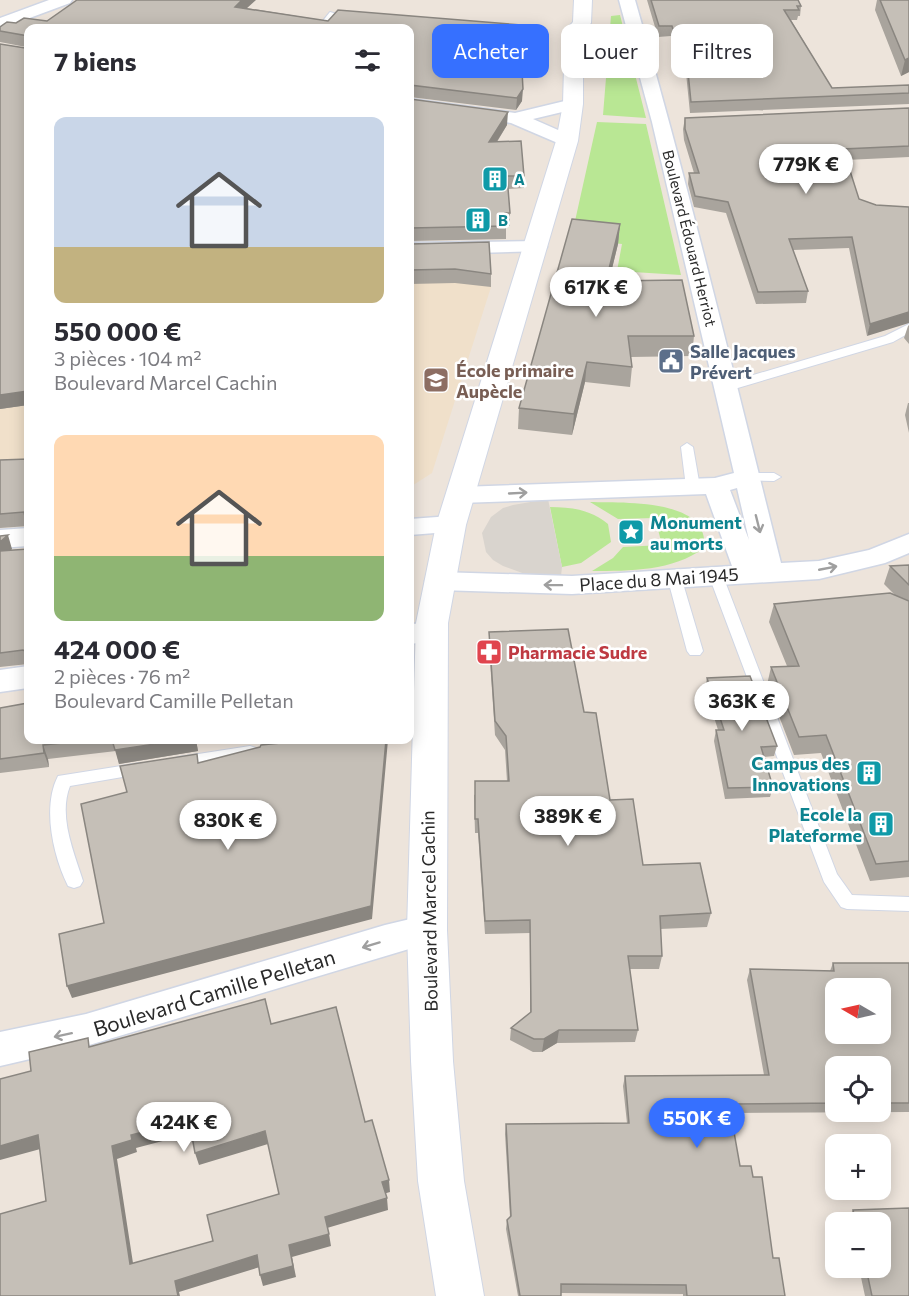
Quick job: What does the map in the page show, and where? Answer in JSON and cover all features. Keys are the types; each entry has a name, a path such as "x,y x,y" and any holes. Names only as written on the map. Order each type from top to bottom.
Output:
{"main road":[{"path":"581,24 583,0"},
{"path":"564,14 564,24"},
{"name":"Boulevard Marcel Cachin","path":"460,1296 441,1181 432,1061 419,732 421,633 439,580 451,525 537,247 567,141 573,104 573,78"}],"street":[{"path":"0,24 65,0"},
{"name":"Boulevard Édouard Herriot","path":"627,0 670,121 742,448 759,573"},
{"path":"515,118 573,104"},
{"path":"414,105 515,118 567,141"},
{"path":"414,249 537,247"},
{"path":"460,495 705,486 747,477"},
{"name":"Place du 8 Mai 1945","path":"439,580 557,586 759,573 705,486"},
{"path":"414,527 451,525"},
{"path":"0,539 24,537"},
{"path":"759,573 819,570 876,557 909,543"},
{"path":"0,681 24,678"},
{"name":"Boulevard Camille Pelletan","path":"0,1049 86,1030 385,940 427,930"}],"lane":[{"path":"324,24 333,14"},
{"path":"727,387 889,339 909,328"},
{"path":"687,447 705,486"},
{"path":"747,477 774,477"},
{"path":"716,576 830,877 847,902 908,904"},
{"path":"675,580 695,651"},
{"path":"74,881 59,821 58,791 64,781 262,751"}],"shaded area":[{"name":"École primaire Aupècle","path":"488,257 491,287 432,473 414,484 414,260"},
{"path":"24,378 24,515 0,516 0,381"},
{"path":"548,499 562,567 561,576 525,574 493,560 486,552 482,533 491,517 503,508"}],"green space":[{"path":"620,15 622,24 610,24 611,16"},
{"path":"606,78 636,78 646,118 603,115"},
{"path":"597,122 646,124 681,275 617,271 622,244 571,239"},
{"path":"590,502 642,504 679,512 694,520 702,532 704,548 679,561 651,568 592,571 613,558 623,547 662,545 655,518 618,519"},
{"path":"550,507 581,510 602,519 608,524 611,542 581,563 562,567"}],"building":[{"path":"77,0 242,0 235,7 328,21 338,10 510,24 432,24 432,78 522,78 523,89 517,98 414,85 414,24 24,24 24,35 0,31 0,27 7,22 16,23 24,18 47,21"},
{"path":"651,0 798,0 801,6 797,6 799,10 784,10 832,88 909,85 909,93 691,102 689,78 773,78 773,24 659,26"},
{"path":"880,0 909,0 909,58 905,60"},
{"path":"0,44 24,48 24,392 0,395"},
{"path":"414,100 508,112 489,142 521,141 524,176 507,176 510,213 505,213 506,226 414,228"},
{"path":"909,108 909,146 843,149 859,199 876,205 909,207 909,312 870,324 852,237 789,239 808,291 758,292 728,202 695,196 689,173 699,173 685,129 685,118"},
{"path":"572,219 620,224 606,281 682,280 694,336 628,336 632,367 587,362 574,414 519,408"},
{"path":"489,242 491,274 455,269 414,270 414,244"},
{"path":"24,459 24,512 0,514 0,460"},
{"path":"8,535 0,542 0,536"},
{"path":"24,549 24,651 0,653 0,551"},
{"path":"909,565 909,585 890,566"},
{"name":"Campus des Innovations","path":"890,593 909,601 909,861 876,864 826,735 799,737 771,667 799,666 774,604"},
{"path":"568,629 584,712 596,713 610,800 633,799 643,865 700,863 711,913 660,916 662,956 628,956 638,1030 559,1030 544,1039 534,1039 511,1028 531,1012 530,920 485,921 478,819 475,819 475,781 509,781 506,736 495,721 489,632"},
{"path":"750,676 777,746 761,747 773,787 728,788 716,730 724,730 707,678"},
{"path":"24,704 24,744 53,744 43,745 44,753 0,759 0,708"},
{"path":"113,744 155,744 115,750"},
{"path":"386,744 371,906 67,986 59,934 104,923 81,804 127,792 120,766 197,754 198,763 261,745"},
{"path":"833,963 909,963 909,1103 891,1103 891,1056 825,1056 825,1103 729,1104 740,1166 751,1166 753,1177 762,1177 773,1258 779,1258 785,1296 687,1296 686,1285 561,1284 561,1296 520,1296 507,1220 511,1216 506,1124 629,1123 625,1076 769,1075 750,969 834,971"},
{"path":"265,999 271,1024 336,1007 365,1122 372,1120 389,1180 382,1182 387,1198 325,1217 329,1234 289,1245 293,1266 260,1275 257,1255 175,1281 178,1296 0,1296 0,1214 46,1201 38,1135 0,1146 0,1079 31,1071 29,1052 88,1038 89,1047","holes":["189,1120 195,1153 265,1131 279,1194 207,1215 213,1241 130,1264 112,1146 132,1140 131,1135"]},
{"path":"909,1208 909,1296 872,1296 868,1278 891,1278 891,1212 854,1212 853,1210"}],"place":[{"name":"A","path":"495,179"},
{"name":"B","path":"478,220"},
{"name":"Salle Jacques Prévert","path":"671,361"},
{"name":"École primaire Aupècle","path":"436,380"},
{"name":"Monument au morts","path":"631,532"},
{"name":"Pharmacie Sudre","path":"489,652"},
{"name":"Campus des Innovations","path":"869,773"},
{"name":"Ecole la Plateforme","path":"881,824"}]}
